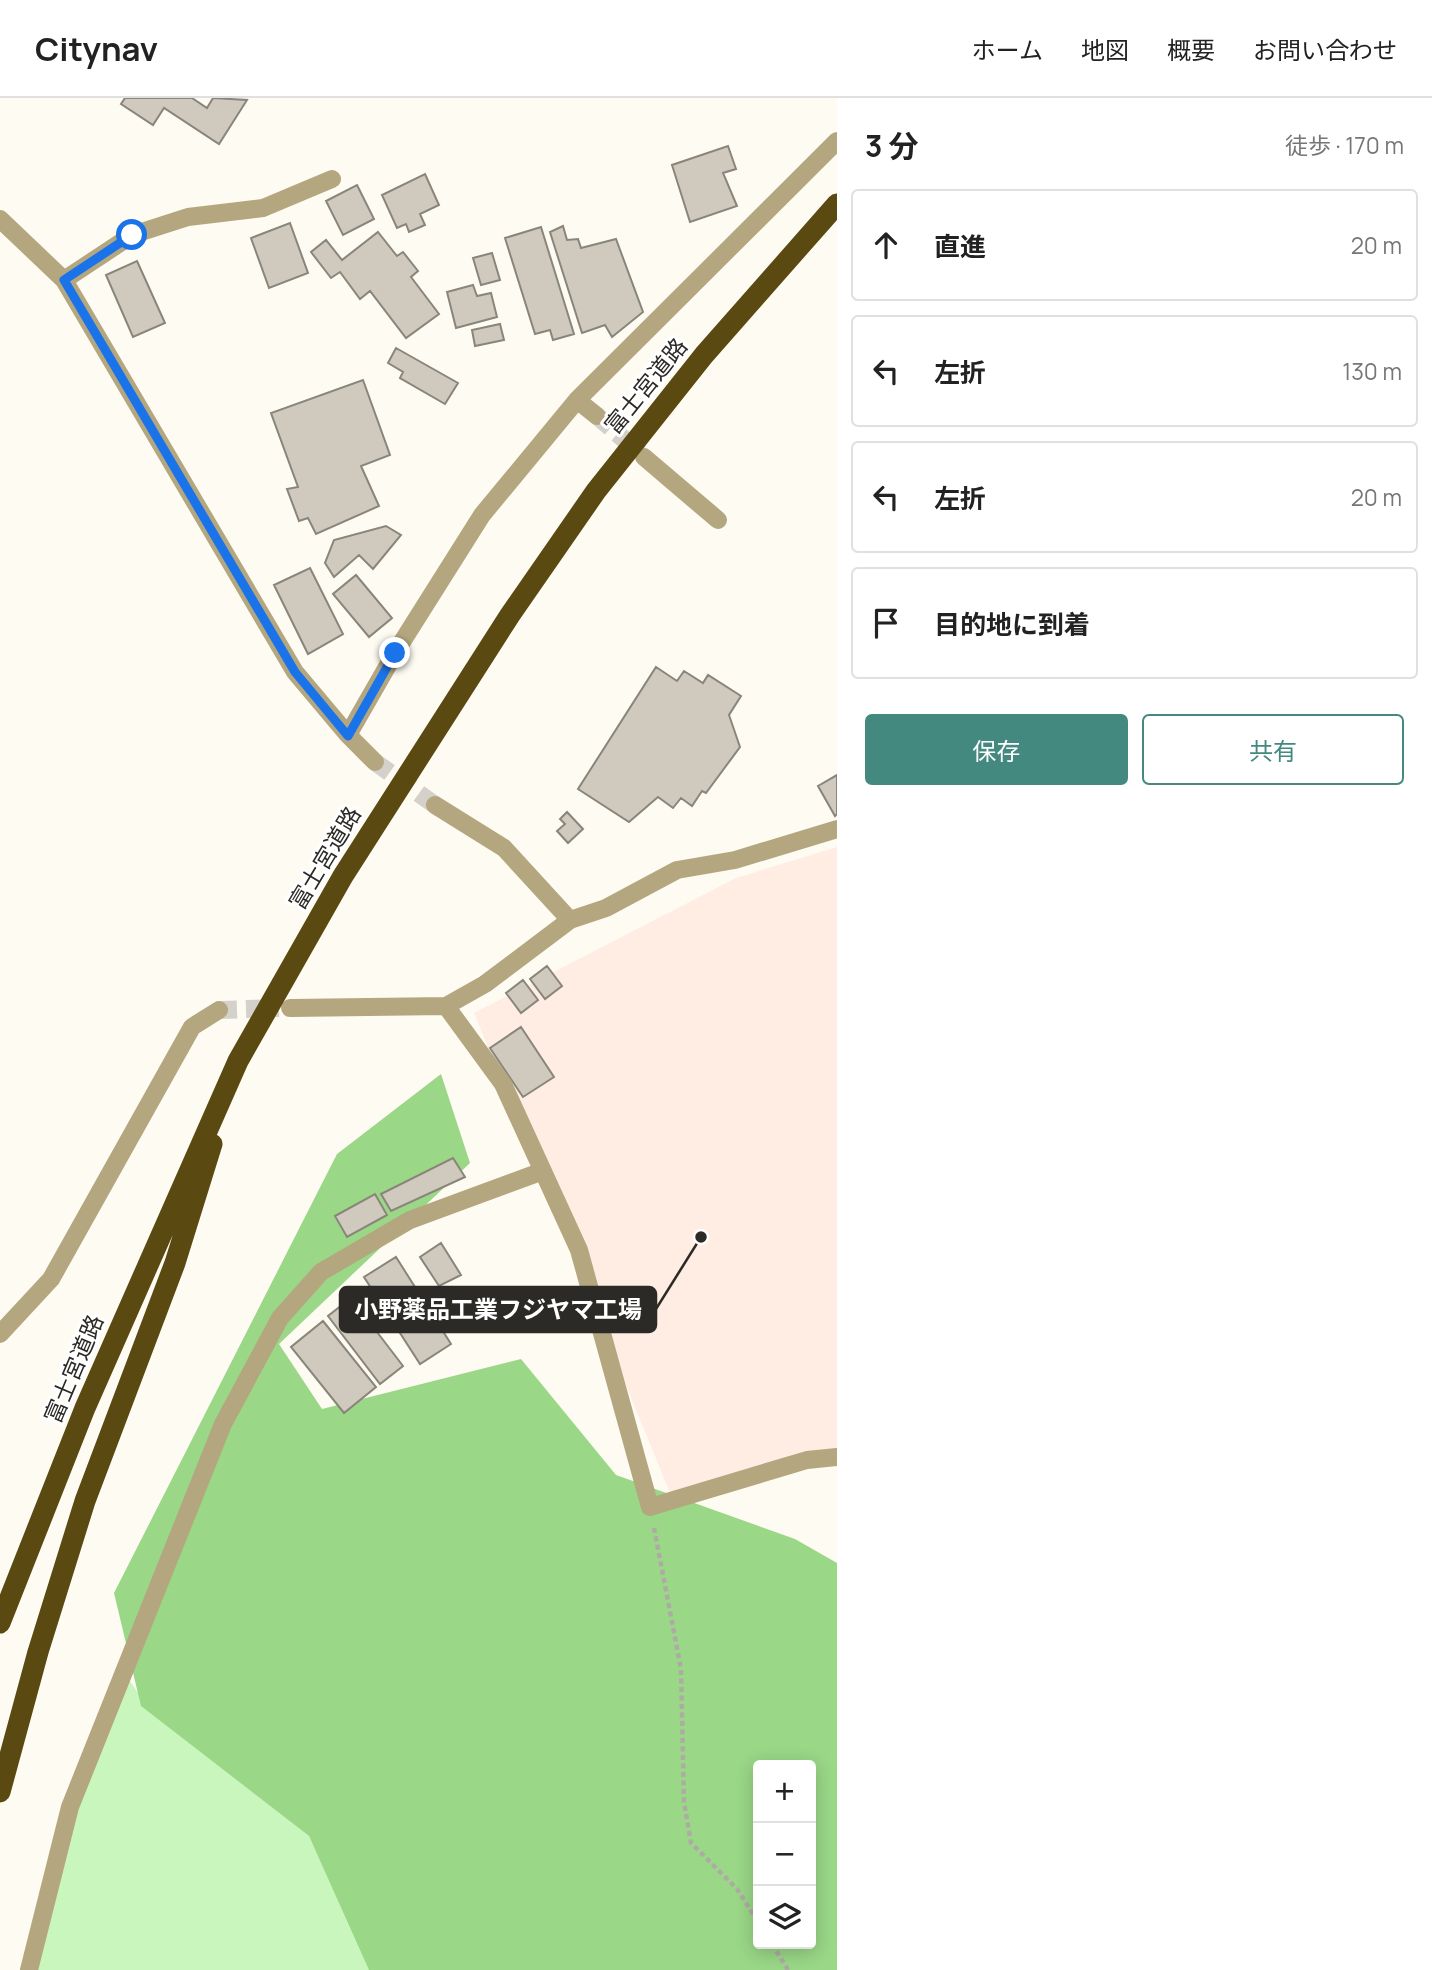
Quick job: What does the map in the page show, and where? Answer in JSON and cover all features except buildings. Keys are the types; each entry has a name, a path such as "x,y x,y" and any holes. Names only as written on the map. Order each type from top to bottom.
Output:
{"highway":[{"name":"富士宮道路","path":"0,1623 85,1408 238,1061 343,876 510,615 588,502 704,355 837,204"},
{"path":"0,1791 38,1652 85,1501 175,1264 238,1061"}],"street":[{"path":"348,736 395,653 482,515 577,400 837,141"},
{"path":"64,280 132,235 188,217 263,208 332,179"},
{"path":"0,219 64,280 295,672 348,736 375,762"},
{"path":"577,400 597,416"},
{"path":"645,457 718,520"},
{"path":"435,805 505,848 570,920"},
{"path":"290,1008 446,1006 485,984 570,920 606,908 677,870 735,860 837,828"},
{"path":"446,1006 503,1084 579,1250 650,1507 807,1461 837,1457"},
{"path":"0,1334 51,1279 192,1027 219,1010"},
{"path":"29,1970 71,1807 223,1424 280,1318 321,1272 410,1220 543,1171"}],"path":[{"path":"650,1507 681,1669 684,1802 691,1843 737,1889 753,1914"},
{"path":"775,1949 788,1970"}],"shaded area":[{"path":"837,847 837,1461 670,1493 474,1013 736,878"}],"green space":[{"path":"441,1074 470,1163 279,1344 322,1409 521,1359 616,1475 795,1539 837,1563 837,1970 369,1970 309,1836 141,1706 114,1593 337,1154"},
{"path":"124,1672 152,1714 309,1836 372,1970 28,1970 62,1841"}],"tunnel":[{"path":"597,416 640,453"},
{"path":"375,762 435,805"},
{"path":"219,1010 279,1008"}],"place":[{"name":"小野薬品工業フジヤマ工場","path":"701,1237"}],"route":[{"path":"132,235 64,280 295,672 348,736 395,653"}]}
